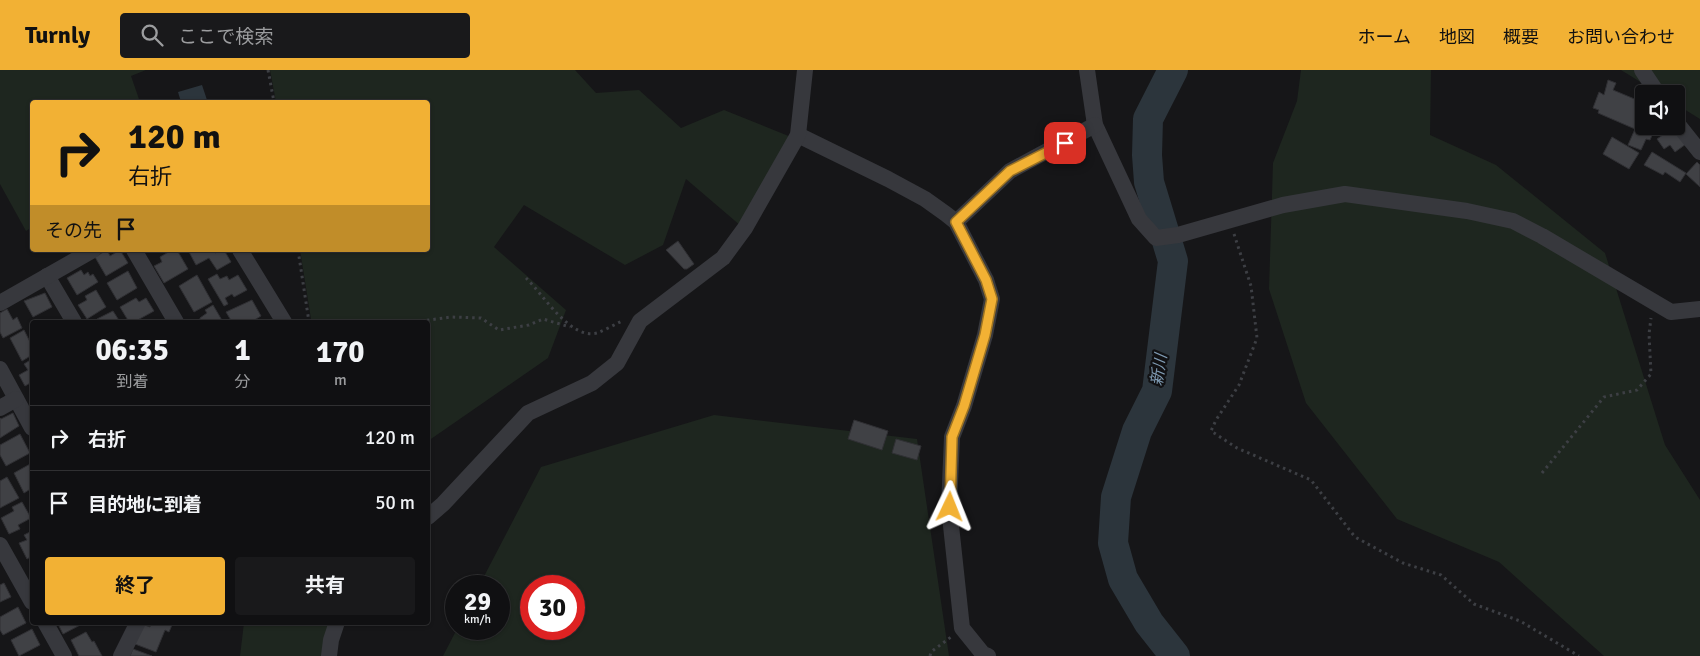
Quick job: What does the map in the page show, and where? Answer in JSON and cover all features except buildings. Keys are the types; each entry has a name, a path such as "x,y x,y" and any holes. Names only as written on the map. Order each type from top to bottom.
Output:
{"street":[{"path":"430,515 443,504 528,413 598,378 617,363 640,321 723,258 745,228 798,135 805,70"},
{"path":"1087,70 1095,125 1139,219 1156,238 1178,236 1283,205 1346,194 1467,211 1513,221 1671,312 1700,309"},
{"path":"1642,70 1652,85"},
{"path":"956,222 1010,171 1095,125"},
{"path":"1685,133 1700,152"},
{"path":"798,135 925,199 956,222 986,280 992,299 985,335 964,406 952,437 950,507 962,628 983,654 988,656"},
{"path":"0,303 90,252"},
{"path":"135,252 175,320"},
{"path":"241,252 284,320"},
{"path":"48,276 73,320"},
{"path":"0,369 30,424"},
{"path":"0,408 16,399"},
{"path":"0,545 30,598"},
{"path":"47,625 64,656"},
{"path":"120,656 136,625"},
{"path":"329,656 331,640 336,625"}],"path":[{"path":"268,70 274,100"},
{"path":"1229,220 1251,286 1257,338 1240,384 1216,420 1211,431 1237,448 1311,480 1355,536 1403,563 1441,575 1474,604 1520,621 1579,656"},
{"path":"298,252 309,320"},
{"path":"526,278 571,327"},
{"path":"1542,473 1604,397 1637,390 1651,374 1649,334 1654,303"},
{"path":"429,320 451,317 481,318 499,330 529,326 544,319 571,327 581,333 596,333 630,317"},
{"path":"930,656 931,652 962,628"}],"shaded area":[{"path":"0,70 146,70 131,76 139,100 30,100 30,228 26,231 0,184"},
{"path":"270,70 575,70 596,93 639,90 681,128 724,110 791,137 741,226 686,179 663,245 625,265 524,205 494,247 566,310 548,358 430,440 430,320 311,319 300,252 430,252 430,100 276,100"},
{"path":"1301,70 1431,70 1430,135 1496,165 1605,253 1665,445 1700,500 1700,656 1604,656 1499,562 1397,519 1306,403 1269,289 1273,163 1297,101"},
{"path":"1621,70 1700,70 1700,119 1685,110 1685,85 1645,85"},
{"path":"202,85 207,100 180,100 178,92"},
{"path":"714,415 917,439 949,656 443,656 451,640 510,640 510,575 485,575 541,467"},
{"path":"244,625 333,625 328,656 240,656"}],"waterway":[{"name":"新川","path":"1173,70 1148,119 1147,155 1149,182 1173,261 1157,391 1137,431 1116,497 1113,543 1123,579 1149,623 1175,656"}],"route":[{"path":"950,507 952,437 964,406 985,335 992,299 986,280 956,222 1010,171 1065,143"}]}
